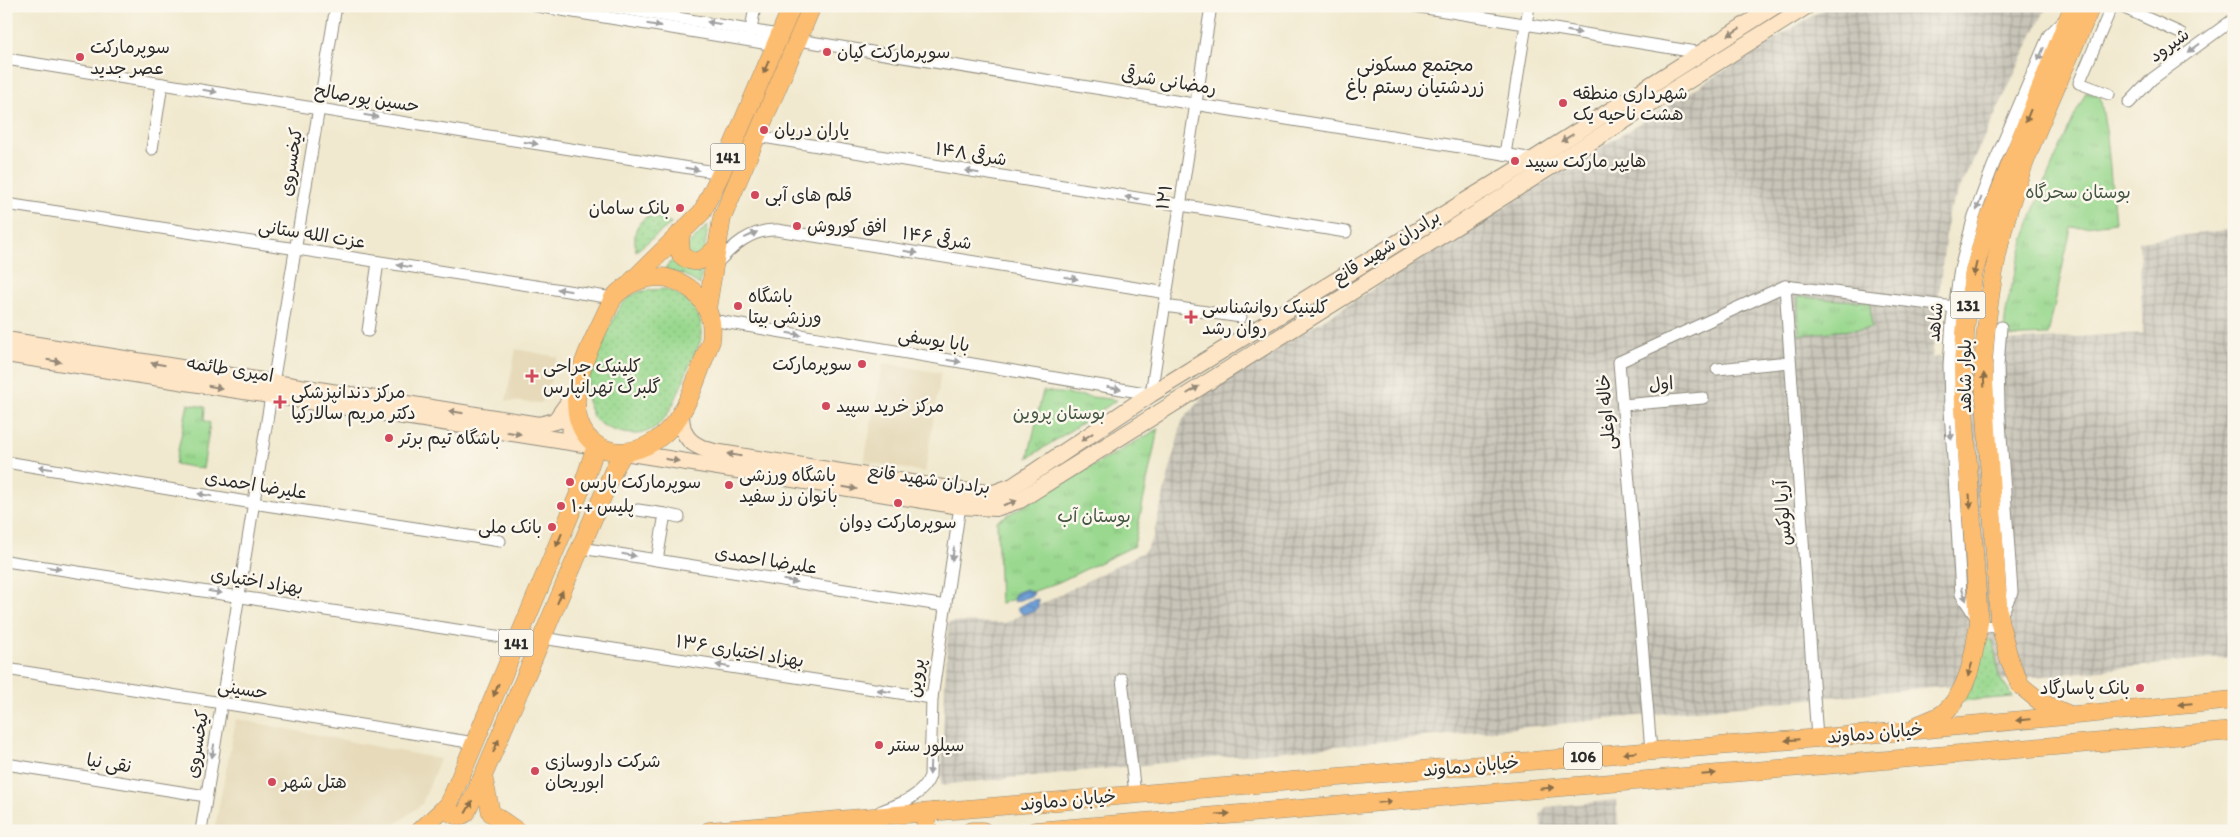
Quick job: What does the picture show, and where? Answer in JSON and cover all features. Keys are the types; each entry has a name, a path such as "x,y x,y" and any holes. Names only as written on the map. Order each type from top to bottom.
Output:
{"main road":[{"name":"141","path":"629,284 702,212 721,173 792,6"},
{"name":"141","path":"709,315 722,218 812,6"},
{"name":"برادران شهید قانع","path":"681,414 683,434 693,443 709,451 962,492 994,493 1014,486 1151,394 1534,159 1775,6"},
{"name":"برادران شهید قانع","path":"624,452 960,506 996,508 1020,500 1544,173 1807,6"},
{"name":"بلوار شاهد","path":"2071,716 2042,703 2021,686 2010,662 1999,620 1984,407 1983,366 1986,325 2004,227 2020,175 2091,6"},
{"name":"بلوار شاهد","path":"1906,731 1945,713 1964,689 1974,655 1979,622 1964,408 1963,366 1966,322 1974,272 1988,220 2069,9"},
{"path":"1534,159 1544,173"},
{"path":"680,233 681,256 689,261 699,262 707,258 717,247"},
{"path":"645,278 671,279 694,291 709,315 713,329 711,341 681,414 671,427 654,442 645,447 624,452 613,452 596,446 585,433 580,420 576,392 580,374 613,298 629,284 645,278"},
{"name":"امیری طائمه","path":"6,340 596,446"},
{"name":"امیری طائمه","path":"6,354 538,425 554,421"},
{"path":"554,421 576,392"},
{"path":"554,421 561,419 571,425 570,437 564,441"},
{"name":"141","path":"420,831 449,804 585,479 596,446"},
{"name":"141","path":"483,776 615,467 624,452"},
{"name":"خیابان دماوند","path":"709,831 1906,731 2234,700"},
{"name":"خیابان دماوند","path":"1035,831 2234,731"},
{"path":"449,804 450,812 455,816 461,816 466,813 483,776"},
{"path":"483,776 491,813 517,831"},
{"path":"929,831 925,822 928,815 932,812"},
{"path":"971,831 983,831"}],"street":[{"name":"کیخسروی","path":"201,831 336,6"},
{"path":"537,6 750,35"},
{"path":"607,6 777,40"},
{"path":"750,35 754,6"},
{"name":"۱۲۱","path":"1151,394 1211,6"},
{"path":"1414,6 1702,53"},
{"path":"1505,154 1529,6"},
{"path":"2109,94 2079,83 2112,6"},
{"path":"2120,6 2180,33"},
{"name":"شاهد","path":"1979,622 1961,594 1948,365 1954,307 1960,269 1974,216 1993,166 2049,35 2069,9"},
{"name":"شیرود","path":"2128,103 2152,79 2234,20"},
{"name":"رمضانی شرقی","path":"798,40 1534,159"},
{"name":"حسین پورصالح","path":"6,59 721,173"},
{"path":"152,149 162,84"},
{"name":"۱۴۸ شرقی","path":"756,136 1346,232"},
{"name":"عزت الله ستانی","path":"6,204 613,298"},
{"name":"۱۴۶ شرقی","path":"714,267 728,252 749,236 759,232 777,230 1167,293"},
{"path":"368,331 378,262"},
{"path":"1785,286 1954,307"},
{"name":"آریا لوکس","path":"1785,286 1817,738"},
{"name":"خاله اوغلی","path":"1652,751 1619,362 1785,286"},
{"path":"1165,306 1241,317"},
{"name":"بابا یوسفی","path":"709,315 1151,394"},
{"path":"1979,622 1982,625 1992,626 1999,620 2012,592 1999,407 1998,366 2001,326"},
{"path":"1716,369 1790,362"},
{"path":"1151,394 1163,409"},
{"name":"اول","path":"1623,405 1703,398"},
{"name":"علیرضا احمدی","path":"6,462 500,541"},
{"name":"پروین","path":"864,817 905,801 926,786 930,776 932,698 960,506"},
{"path":"638,510 678,517"},
{"path":"657,560 665,514"},
{"name":"علیرضا احمدی","path":"581,548 946,606"},
{"name":"بهزاد اختیاری","path":"6,561 502,637"},
{"name":"بهزاد اختیاری ۱۳۶","path":"542,638 932,698"},
{"name":"حسینی","path":"6,669 475,743"},
{"path":"1122,679 1135,794"},
{"name":"نقی نیا","path":"6,764 206,796"}],"shaded area":[{"path":"1828,6 2047,6 1948,213 1932,358 2005,341 2143,333 2139,241 2234,229 2234,657 941,785 948,622 1005,623 1145,551 1153,537 1182,421 1207,392"},
{"name":"کلینیک جراحی گلبرگ تهرانپارس","path":"516,349 558,357 546,395 541,403 506,401"},
{"path":"883,363 941,373 925,472 864,462"},
{"path":"236,719 440,759 422,804 387,831 214,831"},
{"path":"1616,800 1619,831 1542,831 1540,815 1546,807"}],"green space":[{"name":"بوستان سحرگاه","path":"2086,92 2100,96 2107,136 2115,222 2071,228 2048,335 2004,337 2005,320 2022,246 2056,157"},
{"path":"646,217 654,217 672,223 636,251 635,232 639,224"},
{"path":"708,225 700,285 684,275 664,269"},
{"path":"666,289 686,300 696,311 702,333 701,340 674,401 660,423 650,430 638,434 624,433 604,426 594,418 590,410 587,385 601,346 616,313 621,305 631,296 649,290"},
{"path":"1798,297 1870,302 1872,328 1799,335"},
{"name":"بوستان پروین","path":"1043,391 1117,400 1028,458"},
{"path":"188,404 205,407 204,420 210,423 203,469 175,464"},
{"name":"بوستان آب","path":"1158,429 1134,546 1059,582 1000,604 997,521"},
{"path":"1981,640 1993,640 1999,677 2013,697 1962,701"}],"water":[{"path":"1026,589 1034,593 1032,596 1014,602 1013,598 1016,593"},
{"path":"1038,599 1038,607 1034,612 1022,614 1017,608 1029,601"}],"place":[{"name":"سوپرمارکت کیان","path":"827,52"},
{"name":"سوپرمارکت عصر جدید","path":"80,57"},
{"name":"شهرداری منطقه هشت ناحیه یک","path":"1563,103"},
{"name":"یاران دریان","path":"764,130"},
{"name":"هایپر مارکت سپید","path":"1515,161"},
{"name":"قلم های آبی","path":"755,195"},
{"name":"بانک سامان","path":"680,208"},
{"name":"افق کوروش","path":"797,226"},
{"name":"باشگاه ورزشی بیتا","path":"738,306"},
{"name":"کلینیک روانشناسی روان رشد","path":"1191,317"},
{"name":"سوپرمارکت","path":"862,364"},
{"name":"کلینیک جراحی گلبرگ تهرانپارس","path":"532,376"},
{"name":"مرکز دندانپزشکی دکتر مریم سالارکیا","path":"280,402"},
{"name":"مرکز خرید سپید","path":"826,406"},
{"name":"باشگاه تیم برتر","path":"389,438"},
{"name":"سوپرمارکت پارس","path":"570,482"},
{"name":"باشگاه ورزشی بانوان رز سفید","path":"729,485"},
{"name":"سوپرمارکت دِوان","path":"898,503"},
{"name":"پلیس +١٠","path":"561,506"},
{"name":"بانک ملی","path":"552,527"},
{"name":"بانک پاسارگاد","path":"2140,688"},
{"name":"سیلور سنتر","path":"879,745"},
{"name":"شرکت داروسازی ابوریحان","path":"535,771"},
{"name":"هتل شهر","path":"272,782"}],"district":[{"name":"مجتمع مسکونی زردشتیان رستم باغ","path":"1415,75"}]}
